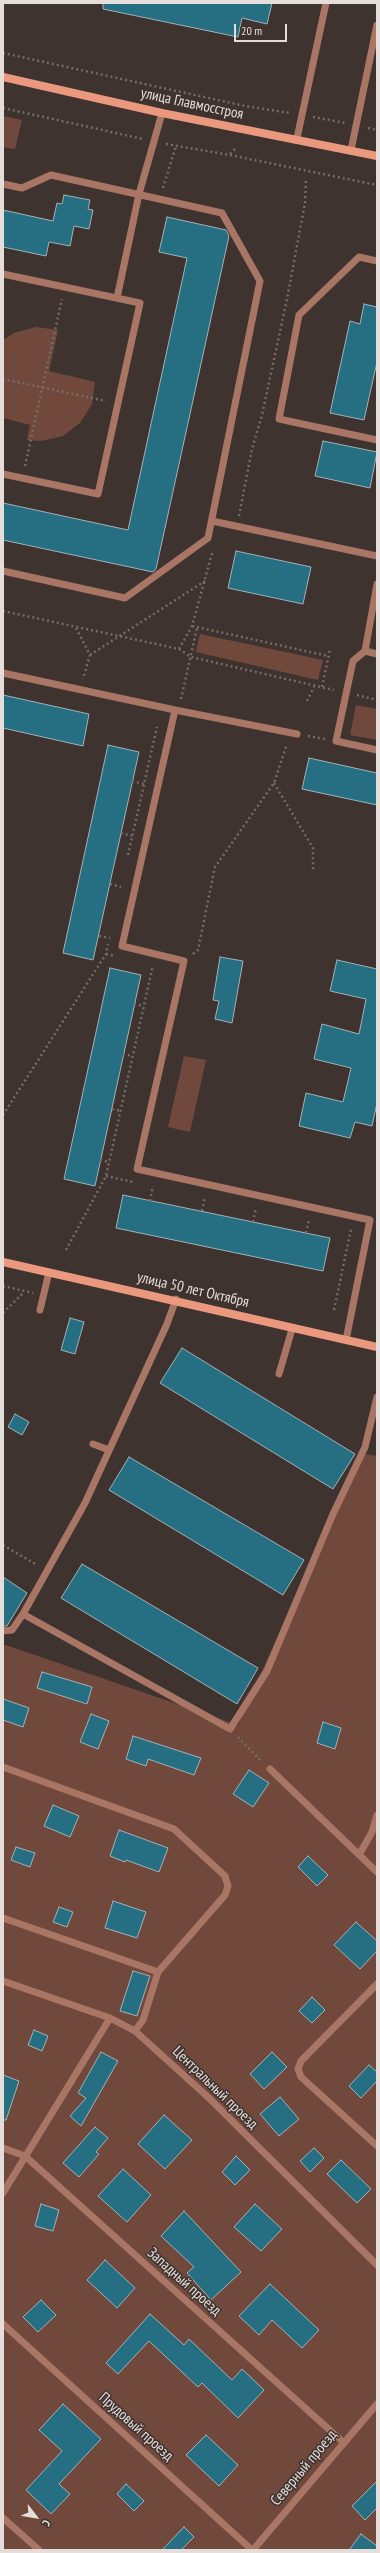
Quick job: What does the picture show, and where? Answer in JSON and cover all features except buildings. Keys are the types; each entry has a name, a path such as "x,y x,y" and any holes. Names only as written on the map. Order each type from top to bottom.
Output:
{"street":[{"name":"улица Главмосстроя","path":"3,77 162,113 297,138 377,156"},
{"name":"улица 50 лет Октября","path":"3,1262 176,1300 377,1347"}],"lane":[{"path":"297,138 326,3"},
{"path":"351,150 377,25"},
{"path":"117,298 139,194 162,113"},
{"path":"3,184 22,188 51,175 222,213 260,281 208,538 125,598 3,571"},
{"path":"377,261 359,257 299,315 280,419 377,440"},
{"path":"3,274 140,303 98,494 3,474"},
{"path":"212,521 377,556"},
{"path":"377,584 365,651 353,661 336,741 377,750"},
{"path":"365,651 377,654"},
{"path":"3,673 175,710 297,734"},
{"path":"175,710 122,946 184,961 137,1169 370,1220 346,1340"},
{"path":"40,1310 50,1272"},
{"path":"3,1631 12,1630 23,1614 48,1572 85,1503 167,1324 176,1300"},
{"path":"279,1374 292,1328"},
{"path":"23,1614 230,1729 267,1671 333,1514 365,1447 377,1397"},
{"path":"93,1444 109,1450"},
{"path":"3,1767 174,1829 225,1876 228,1886 225,1895 158,1972 143,2020 135,2031"},
{"path":"270,1769 377,1872"},
{"path":"359,1855 372,1832 377,1815"},
{"path":"3,1918 158,1972"},
{"name":"Центральный проезд","path":"3,1981 110,2018 135,2031 209,2098 377,2265"},
{"path":"377,1984 301,2061 298,2069 301,2077 377,2146"},
{"path":"3,2193 110,2018"},
{"name":"Западный проезд","path":"3,2148 25,2156 343,2442"},
{"name":"Прудовый проезд","path":"3,2324 252,2550"},
{"name":"Северный проезд","path":"252,2550 377,2404"},
{"path":"3,2518 39,2550"}],"path":[{"path":"3,53 245,106 302,115 377,130"},
{"path":"3,108 155,142 230,155 377,185"},
{"path":"159,198 176,146"},
{"path":"230,155 235,148"},
{"path":"237,527 252,449 262,415 287,299 305,203 306,180"},
{"path":"22,478 62,301"},
{"path":"3,379 101,400"},
{"path":"179,649 192,626 215,545"},
{"path":"80,690 90,655 205,581"},
{"path":"3,611 75,628 179,649 191,657 314,687 322,687 377,700"},
{"path":"192,626 328,656"},
{"path":"75,628 90,655"},
{"path":"175,710 184,695 197,628"},
{"path":"322,687 330,649"},
{"path":"307,701 314,687"},
{"path":"128,858 158,723"},
{"path":"184,961 198,950 215,867 274,783 286,746 297,734 336,741"},
{"path":"132,782 144,784"},
{"path":"274,783 313,848 313,872"},
{"path":"121,833 132,836"},
{"path":"119,894 123,880"},
{"path":"110,884 121,887"},
{"path":"3,1115 106,954 111,931"},
{"path":"99,936 110,938"},
{"path":"106,954 122,958"},
{"path":"66,1250 106,1176 110,1162 153,965 145,963"},
{"path":"134,1004 144,1006"},
{"path":"123,1054 133,1056"},
{"path":"112,1109 121,1111"},
{"path":"100,1160 110,1162"},
{"path":"106,1176 140,1183"},
{"path":"147,1185 161,1188"},
{"path":"150,1201 153,1186"},
{"path":"198,1196 212,1199"},
{"path":"202,1211 205,1197"},
{"path":"248,1206 263,1209"},
{"path":"253,1222 256,1208"},
{"path":"302,1217 316,1221"},
{"path":"306,1233 309,1219"},
{"path":"334,1310 352,1229 345,1228"},
{"path":"3,1313 24,1292"},
{"path":"3,1545 48,1572"},
{"path":"230,1729 270,1769"}],"shaded area":[{"path":"3,116 22,120 15,149 3,147"},
{"path":"36,327 58,330 49,371 95,382 92,404 80,423 63,436 41,441 27,440 30,425 3,418 3,340 14,333"},
{"path":"200,634 323,660 318,680 196,652"},
{"path":"356,705 377,709 377,740 350,735"},
{"path":"184,1056 206,1060 190,1132 168,1127"},
{"path":"359,1453 377,1456 377,2550 3,2550 3,1644 238,1725"}]}
